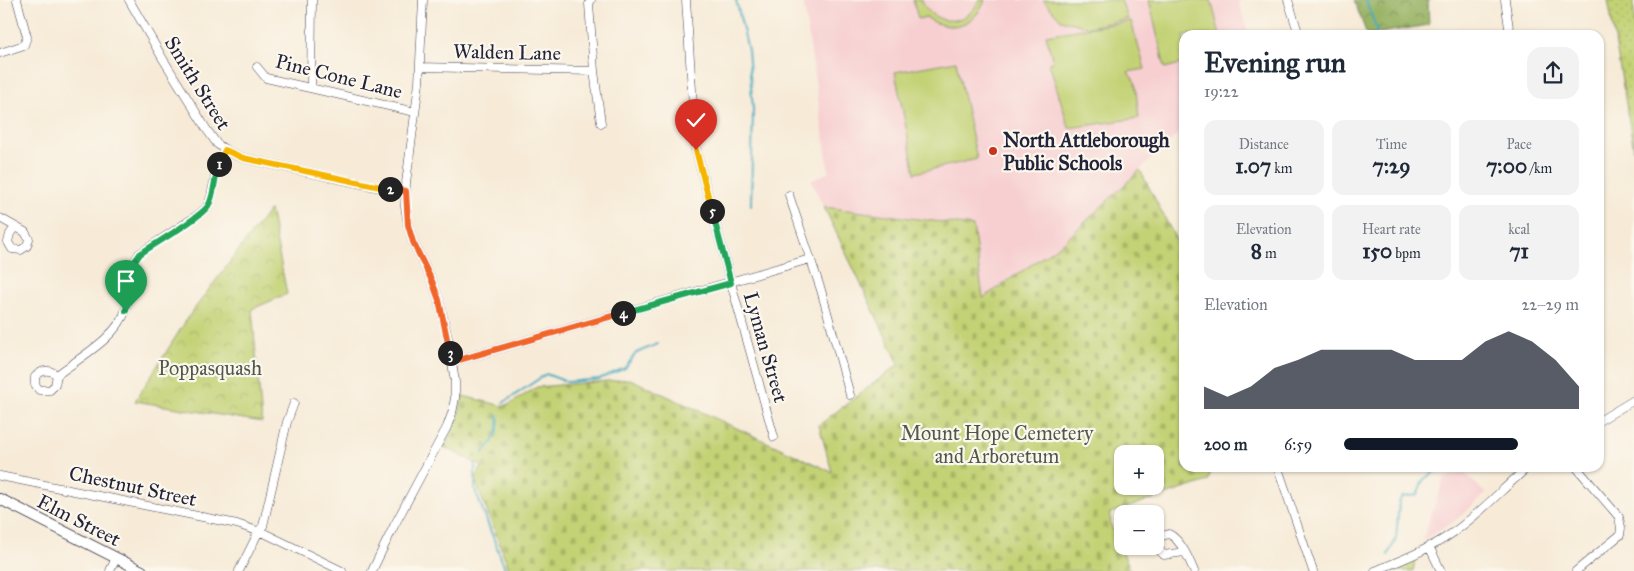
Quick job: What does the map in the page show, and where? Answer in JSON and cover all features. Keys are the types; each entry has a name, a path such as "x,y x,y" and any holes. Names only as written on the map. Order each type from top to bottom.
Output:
{"main road":[{"name":"Elm Street","path":"0,499 142,571"}],"street":[{"path":"0,53 24,45 26,41 27,37 17,0"},
{"name":"Smith Street","path":"129,0 162,59 195,111 217,144 225,150 243,158 381,188 406,191"},
{"path":"311,88 312,0"},
{"path":"372,571 394,526 448,427 455,398 452,362 439,300 413,242 408,225 406,191 420,67 423,0"},
{"path":"591,0 589,4 594,71 601,123"},
{"name":"Lyman Street","path":"686,0 696,150 774,438"},
{"path":"1288,0 1297,30"},
{"path":"1505,0 1509,30"},
{"name":"Pine Cone Lane","path":"257,67 266,78 415,112"},
{"name":"Walden Lane","path":"420,67 594,71"},
{"path":"57,375 93,350 121,321 126,311 133,264 140,254 207,207 217,167 225,150"},
{"path":"789,195 821,290 850,395"},
{"path":"0,218 15,228"},
{"path":"452,362 810,259"},
{"path":"1604,418 1634,400"},
{"path":"239,571 258,531 263,526 287,422 294,403"},
{"path":"1279,472 1313,571"},
{"path":"1375,571 1450,534 1523,472"},
{"path":"1576,571 1620,535 1621,528 1619,517 1580,472"},
{"name":"Chestnut Street","path":"0,476 237,524 258,531 342,571"},
{"path":"1429,546 1441,571"},
{"path":"1184,552 1194,571"},
{"path":"110,571 116,558"}],"shaded area":[{"name":"North Attleborough Public Schools","path":"803,0 1238,0 1247,30 1179,30 1179,133 1064,242 983,299 973,226 824,207 811,181 829,172"},
{"path":"1464,472 1486,494 1452,523 1422,541 1444,478"}],"green space":[{"path":"913,0 922,0 927,9 934,15 950,20 959,19 967,15 974,9 979,0 985,0 975,16 960,25 952,26 934,22 926,17 918,19"},
{"path":"1043,0 1121,0 1128,19 1088,27 1061,20"},
{"path":"1149,0 1211,0 1219,30 1179,30 1179,64 1165,68"},
{"path":"1354,0 1428,0 1429,25 1398,30 1365,30"},
{"path":"1608,0 1634,0 1634,150"},
{"path":"1131,21 1145,69 1128,72 1135,82 1139,118 1069,128 1049,63 1053,62 1046,35"},
{"path":"956,61 977,159 915,173 895,72"},
{"name":"Mount Hope Cemetery and Arboretum","path":"1140,170 1179,245 1179,472 1211,472 1208,481 1134,505 1114,505 1114,512 1110,513 1111,526 1114,533 1114,555 1124,555 1131,571 510,571 475,480 482,466 444,447 458,418 463,396 503,406 510,404 537,387 630,379 832,472 819,425 899,364 824,207 973,226 983,298 1064,242"},
{"name":"Poppasquash","path":"270,209 287,294 252,309 262,422 135,401 189,316"},
{"path":"1415,559 1413,571 1387,571"}],"waterway":[{"path":"736,0 748,50 753,109 751,206"},
{"path":"1366,0 1376,30"},
{"path":"503,403 546,374 567,382 599,379 625,368 636,353 658,344"},
{"path":"483,453 496,436 499,421 498,415"},
{"path":"475,464 475,490 506,571"},
{"path":"1388,555 1396,539 1399,502 1402,497 1417,495 1423,480 1434,472"}],"place":[{"name":"North Attleborough Public Schools","path":"993,151"}],"route":[{"path":"126,311 133,264 140,254 207,207 217,167 225,150 243,158 381,188 406,191 405,206 408,225 413,242 439,300 452,362 731,283 696,150"}]}
